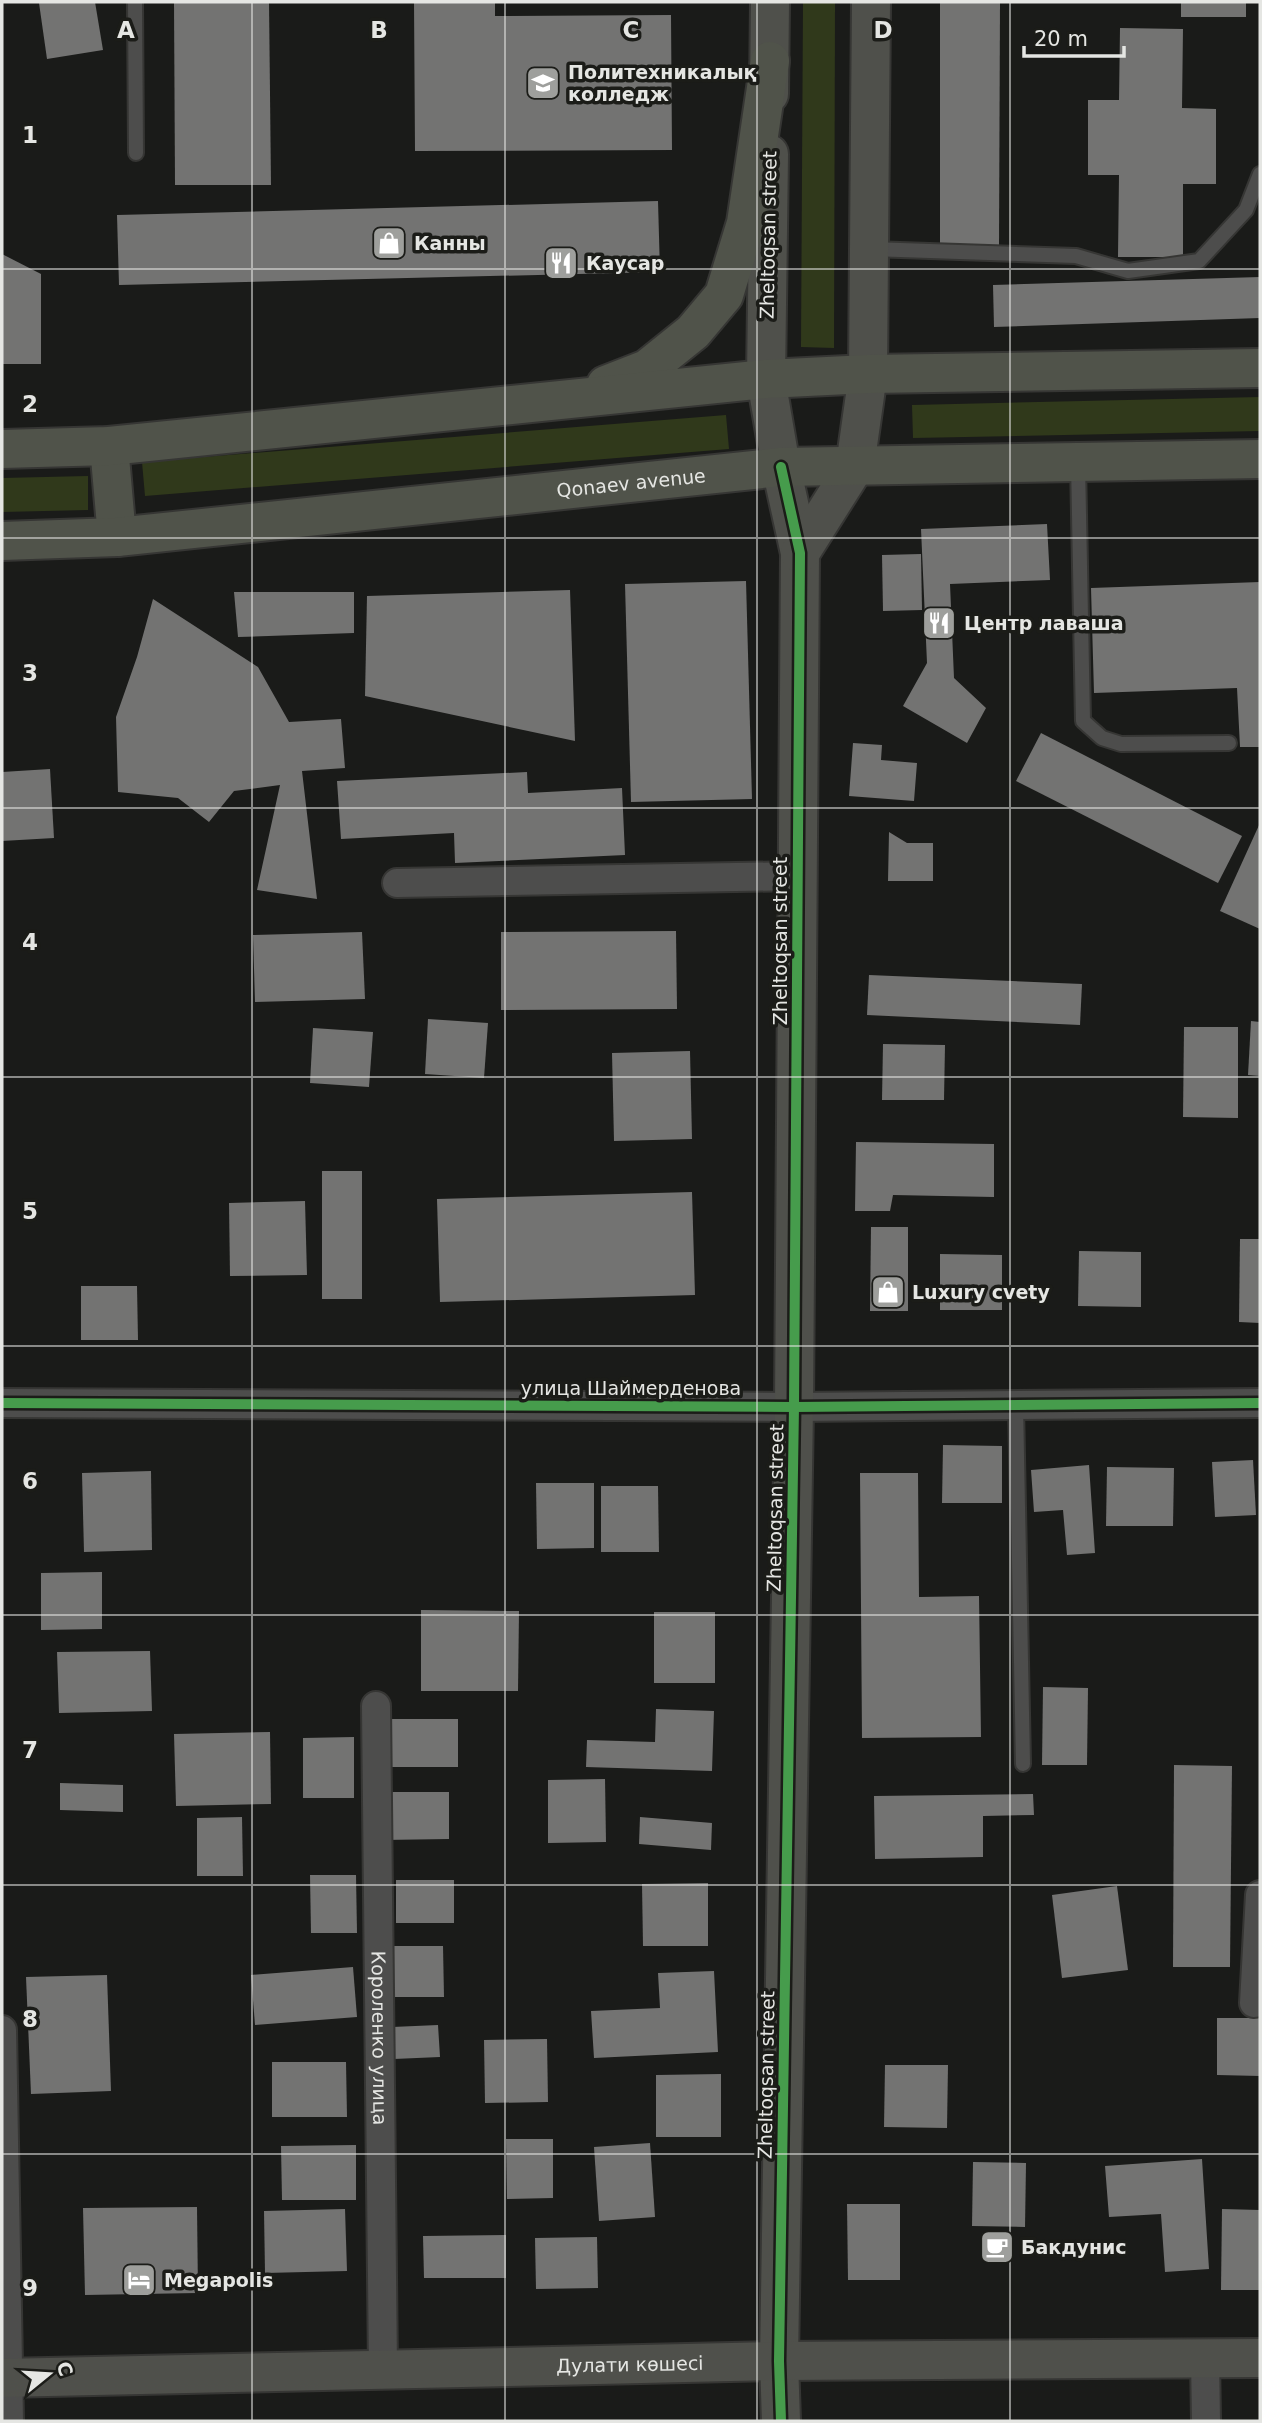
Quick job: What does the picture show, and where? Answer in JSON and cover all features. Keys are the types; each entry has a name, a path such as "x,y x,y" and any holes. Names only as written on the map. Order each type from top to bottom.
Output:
{"main road":[{"name":"Zheltoqsan street","path":"770,2 766,379 781,467 800,553 794,1407 779,2361 781,2421"},
{"path":"800,553 855,466 868,374 872,2"},
{"path":"570,399 647,369 694,332 724,295 746,223 770,61"},
{"path":"2,449 109,446 766,379 868,374 1260,368"},
{"path":"109,446 117,537"},
{"name":"Qonaev avenue","path":"2,541 117,537 781,467 1260,459"},
{"name":"Дулати көшесі","path":"5,2378 779,2361 1260,2358"}],"street":[{"path":"397,883 798,876"},
{"name":"улица Шаймерденова","path":"2,1403 794,1407 1260,1403"},
{"name":"Короленко улица","path":"376,1706 383,2370"},
{"path":"1254,2003 1260,1895"},
{"path":"2,2030 5,2378 9,2421"},
{"path":"1205,2358 1206,2421"}],"lane":[{"path":"135,2 136,153"},
{"path":"869,249 1076,256 1128,271 1199,261 1246,211 1260,174"},
{"path":"1078,462 1083,721 1102,738 1121,744 1229,743"},
{"path":"1016,1405 1023,1764"}],"green space":[{"path":"803,2 835,2 834,348 801,347"},
{"path":"1260,397 1260,431 913,438 912,405"},
{"path":"726,415 729,449 145,496 142,462"},
{"path":"88,476 88,510 2,512 2,478"}],"building":[{"path":"95,2 103,50 47,59 39,3"},
{"path":"174,2 269,2 271,185 175,185"},
{"name":"Политехникалық колледж","path":"414,2 495,2 495,16 671,15 672,150 415,151"},
{"path":"940,2 1000,2 999,246 940,246"},
{"path":"1181,2 1246,2 1246,17 1181,17"},
{"path":"1120,28 1183,29 1182,108 1216,109 1216,184 1183,184 1183,257 1118,257 1119,175 1088,175 1088,100 1119,100"},
{"name":"Канны","path":"658,201 660,272 119,285 117,215"},
{"path":"2,254 41,274 41,364 2,364"},
{"path":"1260,277 1260,318 994,327 993,285"},
{"name":"Центр лаваша","path":"1047,524 1050,580 950,584 954,678 986,708 967,743 903,706 927,663 921,529"},
{"path":"921,554 922,610 883,611 882,555"},
{"path":"746,581 752,799 631,802 625,584"},
{"path":"1260,582 1260,747 1240,747 1237,688 1094,693 1091,588"},
{"path":"570,590 575,741 365,696 367,596"},
{"path":"234,592 354,592 354,633 238,637"},
{"path":"153,599 258,667 289,722 341,719 345,768 302,771 317,899 257,890 280,785 234,791 209,822 178,798 118,792 116,717"},
{"path":"1041,733 1242,836 1218,883 1016,781"},
{"path":"853,743 882,745 881,760 917,763 914,801 849,796"},
{"path":"50,769 54,838 2,841 2,772"},
{"path":"527,772 528,793 622,788 625,855 455,863 454,833 341,839 337,781"},
{"path":"1260,823 1260,929 1220,911"},
{"path":"889,832 907,843 933,843 933,881 888,881"},
{"path":"676,931 677,1009 501,1010 501,932"},
{"path":"362,932 365,999 255,1002 253,935"},
{"path":"869,975 1082,984 1080,1025 867,1015"},
{"path":"428,1019 488,1023 484,1078 425,1074"},
{"path":"1251,1021 1260,1022 1260,1076 1248,1075"},
{"path":"1184,1027 1238,1027 1238,1118 1183,1117"},
{"path":"313,1028 373,1032 369,1087 310,1083"},
{"path":"883,1044 945,1045 944,1100 882,1100"},
{"path":"690,1051 692,1139 614,1141 612,1053"},
{"path":"856,1142 994,1144 994,1197 893,1195 890,1211 855,1211"},
{"path":"322,1171 362,1171 362,1299 322,1299"},
{"path":"692,1192 695,1295 440,1302 437,1199"},
{"path":"305,1201 307,1275 230,1276 229,1203"},
{"path":"871,1227 908,1227 908,1311 870,1311"},
{"path":"1240,1239 1260,1239 1260,1323 1239,1322"},
{"path":"1079,1251 1141,1252 1141,1307 1078,1306"},
{"path":"940,1254 1002,1255 1002,1310 940,1310"},
{"path":"81,1286 137,1286 138,1340 81,1340"},
{"path":"943,1445 1002,1446 1002,1503 942,1503"},
{"path":"1253,1460 1256,1515 1215,1517 1212,1462"},
{"path":"1089,1465 1095,1553 1067,1555 1063,1510 1034,1512 1031,1470"},
{"path":"1107,1467 1174,1468 1173,1526 1106,1526"},
{"path":"151,1471 152,1550 84,1552 82,1473"},
{"path":"860,1473 918,1473 919,1597 979,1596 981,1737 862,1738"},
{"path":"536,1483 594,1483 594,1548 537,1549"},
{"path":"601,1486 658,1486 659,1552 601,1552"},
{"path":"102,1572 102,1629 41,1630 41,1573"},
{"path":"421,1610 519,1611 518,1691 421,1691"},
{"path":"654,1612 715,1612 715,1683 654,1683"},
{"path":"150,1651 152,1711 59,1713 57,1652"},
{"path":"1043,1687 1088,1688 1087,1765 1042,1765"},
{"path":"656,1709 714,1711 712,1771 586,1767 587,1740 655,1742"},
{"path":"391,1719 458,1719 458,1767 392,1767"},
{"path":"270,1732 271,1804 176,1806 174,1734"},
{"path":"354,1737 354,1798 303,1798 303,1738"},
{"path":"1174,1765 1232,1766 1230,1967 1173,1967"},
{"path":"605,1779 606,1842 548,1843 548,1780"},
{"path":"60,1783 123,1785 123,1812 60,1810"},
{"path":"382,1792 449,1792 449,1839 383,1840"},
{"path":"1033,1794 1034,1815 983,1816 983,1857 875,1859 874,1796"},
{"path":"242,1817 243,1876 197,1876 197,1818"},
{"path":"640,1817 712,1823 711,1850 639,1844"},
{"path":"310,1875 356,1875 357,1933 311,1933"},
{"path":"396,1880 454,1880 454,1923 396,1923"},
{"path":"708,1883 708,1946 643,1946 642,1884"},
{"path":"1117,1886 1128,1970 1062,1978 1052,1895"},
{"path":"393,1946 443,1946 444,1997 393,1997"},
{"path":"353,1967 357,2017 255,2025 251,1975"},
{"path":"714,1971 718,2052 594,2058 591,2011 660,2008 658,1973"},
{"path":"107,1975 111,2091 31,2094 26,1977"},
{"path":"1217,2018 1260,2018 1260,2076 1217,2075"},
{"path":"438,2025 440,2057 394,2059 392,2027"},
{"path":"547,2039 548,2102 485,2103 484,2040"},
{"path":"272,2062 346,2062 347,2117 272,2117"},
{"path":"885,2065 948,2065 947,2128 884,2127"},
{"path":"721,2074 721,2137 656,2137 656,2075"},
{"path":"506,2139 553,2139 553,2198 507,2199"},
{"path":"650,2143 655,2217 599,2221 594,2147"},
{"path":"356,2145 356,2200 282,2200 281,2146"},
{"path":"1202,2159 1209,2269 1165,2272 1161,2214 1109,2217 1105,2166"},
{"path":"973,2162 1026,2163 1025,2227 972,2226"},
{"path":"847,2204 900,2204 900,2280 848,2280"},
{"path":"197,2207 198,2293 85,2295 83,2208"},
{"path":"345,2209 347,2271 265,2273 264,2211"},
{"path":"1222,2209 1260,2210 1260,2290 1221,2290"},
{"path":"506,2235 506,2278 424,2278 423,2236"},
{"path":"597,2237 598,2288 536,2289 535,2238"}],"cycle path":[{"path":"781,467 800,553 794,1407 779,2361 781,2421"},
{"path":"2,1403 794,1407 1260,1403"}],"place":[{"name":"Политехникалық колледж","path":"543,83"},
{"name":"Канны","path":"389,243"},
{"name":"Каусар","path":"561,263"},
{"name":"Центр лаваша","path":"939,623"},
{"name":"Luxury cvety","path":"888,1292"},
{"name":"Бакдунис","path":"997,2247"},
{"name":"Megapolis","path":"139,2280"}]}
